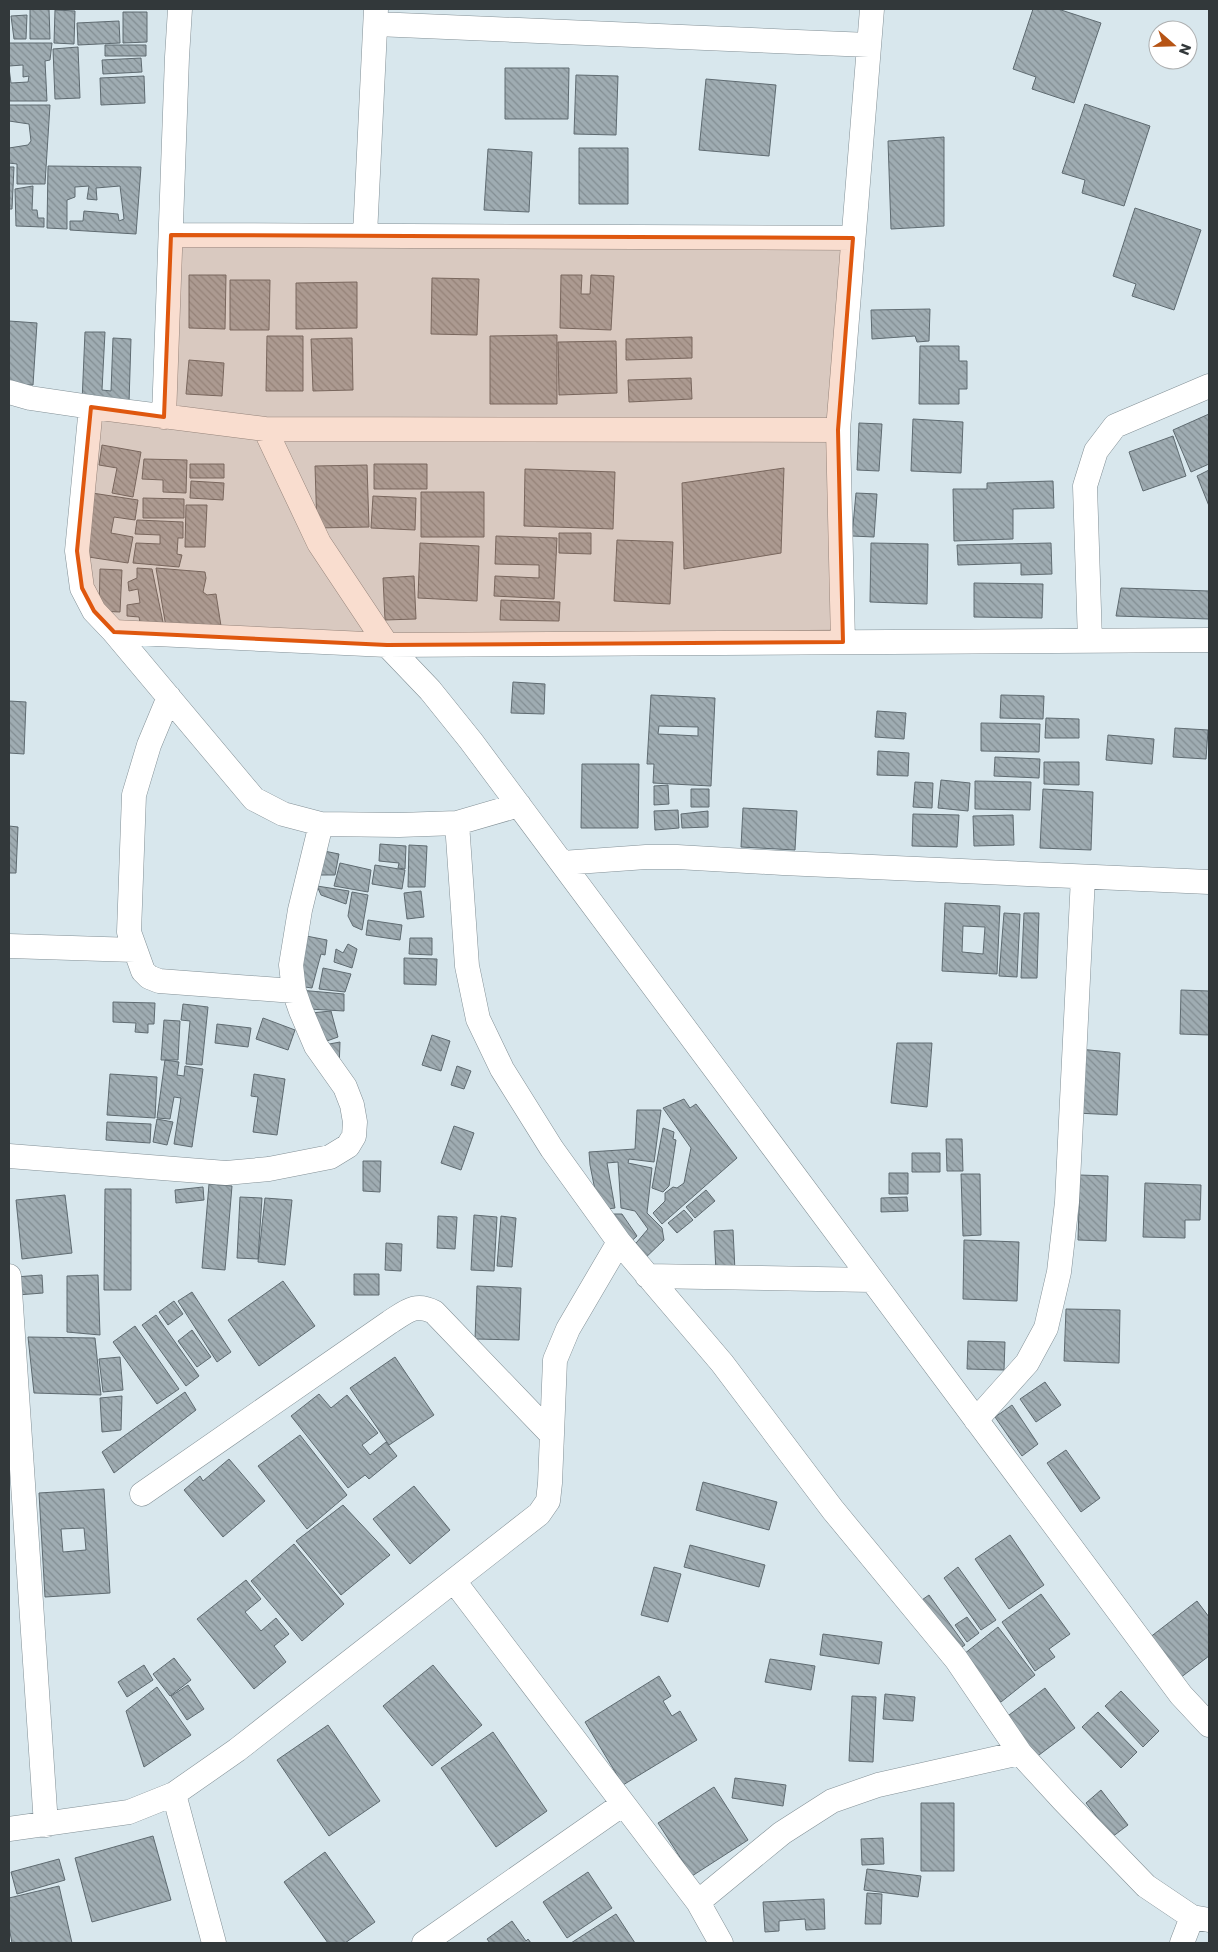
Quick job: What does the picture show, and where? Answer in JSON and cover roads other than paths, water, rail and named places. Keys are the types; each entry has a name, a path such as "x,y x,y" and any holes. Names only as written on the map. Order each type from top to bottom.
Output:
{"street":[{"path":"164,417 180,9"},
{"path":"843,642 838,430 872,9"},
{"path":"365,236 376,16 869,45"},
{"path":"171,235 853,238"},
{"path":"1090,641 1085,486 1096,451 1115,426 1209,386"},
{"path":"9,392 30,398 91,408 265,429 838,430"},
{"path":"91,408 77,551 82,588 94,611 114,632 254,798 283,814 321,824 399,825 457,823 519,805"},
{"path":"265,429 319,543 387,645 430,690 471,741 1181,1695 1209,1725"},
{"path":"114,632 387,645 1209,640"},
{"path":"169,697 149,745 134,795 130,932 143,971 149,978 159,981 294,991"},
{"path":"457,823 467,966 478,1019 502,1069 552,1149 619,1242 722,1363 833,1510 956,1659 1020,1753 1146,1886 1201,1918 1182,1943"},
{"path":"9,1156 226,1173 269,1169 330,1157 348,1146 354,1136 355,1122 352,1105 345,1087 316,1046 294,991 291,964 298,919 321,824"},
{"path":"562,863 646,857 676,857 1209,882"},
{"path":"976,1420 1026,1363 1041,1337 1046,1328 1059,1272 1067,1202 1083,877"},
{"path":"9,946 135,950"},
{"path":"9,1829 129,1812 174,1794 237,1750 539,1514 548,1501 555,1360 561,1343 619,1242"},
{"path":"9,1276 46,1825"},
{"path":"647,1276 872,1280"},
{"path":"142,1494 390,1322 414,1308 425,1307 434,1312 552,1434"},
{"path":"454,1581 698,1902 721,1943"},
{"path":"698,1902 782,1833 832,1801 878,1785 1020,1753"},
{"path":"174,1794 214,1943"},
{"path":"424,1943 623,1804"}]}
